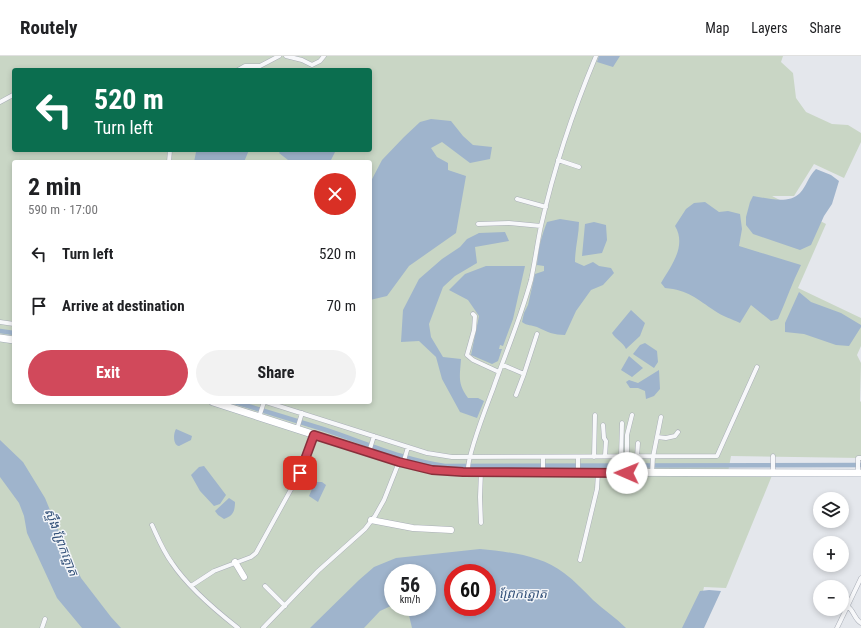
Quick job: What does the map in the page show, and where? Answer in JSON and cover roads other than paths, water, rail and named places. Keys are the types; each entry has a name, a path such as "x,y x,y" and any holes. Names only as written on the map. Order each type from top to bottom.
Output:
{"main road":[{"path":"1,339 12,340"},
{"path":"221,404 260,414 314,435 369,450 401,463 432,470 543,473 578,470 598,472 627,470 859,471"}],"street":[{"path":"242,68 245,66 260,66 279,56"},
{"path":"286,56 302,60 312,65 320,61 324,56"},
{"path":"468,470 470,459 527,292 541,226 558,160 572,116 596,56"},
{"path":"0,102 12,95"},
{"path":"558,160 579,167"},
{"path":"517,199 546,207"},
{"path":"478,224 509,223 541,226"},
{"path":"472,314 475,316 475,322 467,355 473,360 499,372"},
{"path":"0,322 12,324"},
{"path":"516,394 537,334"},
{"path":"503,365 524,374"},
{"path":"268,404 302,413 374,438 438,455 470,459 543,457 578,458 605,456 624,458 653,458 716,456 758,367"},
{"path":"260,414 264,404"},
{"path":"297,429 302,413"},
{"path":"594,457 595,415"},
{"path":"624,458 627,435 632,415"},
{"path":"652,470 661,417"},
{"path":"622,423 624,458 627,470"},
{"path":"603,425 604,438 606,441 605,456"},
{"path":"657,436 666,438 675,436 678,432"},
{"path":"191,586 214,571 251,556 258,550 300,473 314,435"},
{"path":"369,450 374,438"},
{"path":"637,457 638,443"},
{"path":"263,628 339,552 357,537 371,520 384,500 408,447"},
{"path":"543,457 543,473"},
{"path":"578,458 578,470"},
{"path":"772,458 773,470"},
{"path":"859,471 860,458"},
{"path":"481,472 481,523"},
{"path":"580,560 597,489 598,472"},
{"path":"371,520 413,528 451,530"},
{"path":"152,525 161,546 172,564 191,586 238,628"},
{"path":"235,562 244,577"},
{"path":"849,602 861,578"},
{"path":"265,586 285,606"},
{"path":"849,607 861,623"},
{"path":"837,628 842,616"},
{"path":"42,628 45,620"}],"water":[{"path":"599,56 620,56 613,67 597,62"},
{"path":"431,119 451,121 463,136 473,145 492,147 490,159 470,163 442,142 431,148 437,157 448,163 448,170 466,176 456,233 409,266 387,296 372,300 372,179 382,160 420,122"},
{"path":"196,152 248,152 245,160 194,160"},
{"path":"335,152 331,160 288,160 279,153"},
{"path":"816,169 831,175 839,181 832,204 824,216 811,245 800,250 753,234 746,225 746,217 753,196 777,200 795,197 802,191"},
{"path":"705,202 719,212 728,211 740,214 742,229 739,246 801,265 778,319 771,321 751,305 740,323 718,313 686,293 665,288 661,283 673,263 678,248 678,233 675,226 686,209 694,203"},
{"path":"560,219 579,222 575,262 584,266 593,262 599,266 611,268 614,273 603,285 591,290 576,311 565,335 551,333 522,322 528,305 535,274 544,271 544,266 537,265 540,244 547,222"},
{"path":"594,222 606,225 607,240 602,253 582,256 585,224"},
{"path":"505,232 509,241 475,247 477,263 455,276 443,287 429,324 431,337 443,357 461,359 460,375 464,393 468,398 478,398 484,401 477,418 460,412 442,379 436,357 419,341 401,342 403,310 419,279 442,259 460,247 467,239 479,233"},
{"path":"486,266 525,266 513,319 503,346 500,345 499,349 502,349 498,361 492,364 471,355 479,316 468,300 449,290 465,274"},
{"path":"799,292 811,302 841,313 861,325 849,346 836,345 804,334 785,332 785,323"},
{"path":"631,310 645,323 640,336 626,349 612,333"},
{"path":"645,343 657,351 658,362 654,368 633,354 640,345"},
{"path":"629,356 643,368 632,377 621,370"},
{"path":"659,370 660,389 654,396 646,399 645,391 638,388 630,388 626,382 629,380 638,383"},
{"path":"176,429 192,436 191,440 179,446 177,445 174,439"},
{"name":"ស្ទឹង ព្រែកត្នោត","path":"0,440 23,462 45,498 81,578 121,628 82,628 57,598 27,533 24,516 19,503 0,477"},
{"path":"204,466 226,495 220,504 214,506 200,491 191,475 199,467"},
{"path":"315,482 322,482 326,485 318,502 309,496"},
{"path":"229,498 235,502 235,508 231,515 224,519 215,511"},
{"name":"ព្រែកត្នោត","path":"480,549 524,555 545,562 568,576 626,628 412,628 409,616 436,616 436,564 384,564 384,609 380,611 364,628 310,628 374,567 396,558"},
{"path":"700,591 721,591 704,628 682,628"}],"waterway":[{"path":"0,331 12,333"},
{"path":"242,404 323,429 414,460 445,466 861,465"}]}
